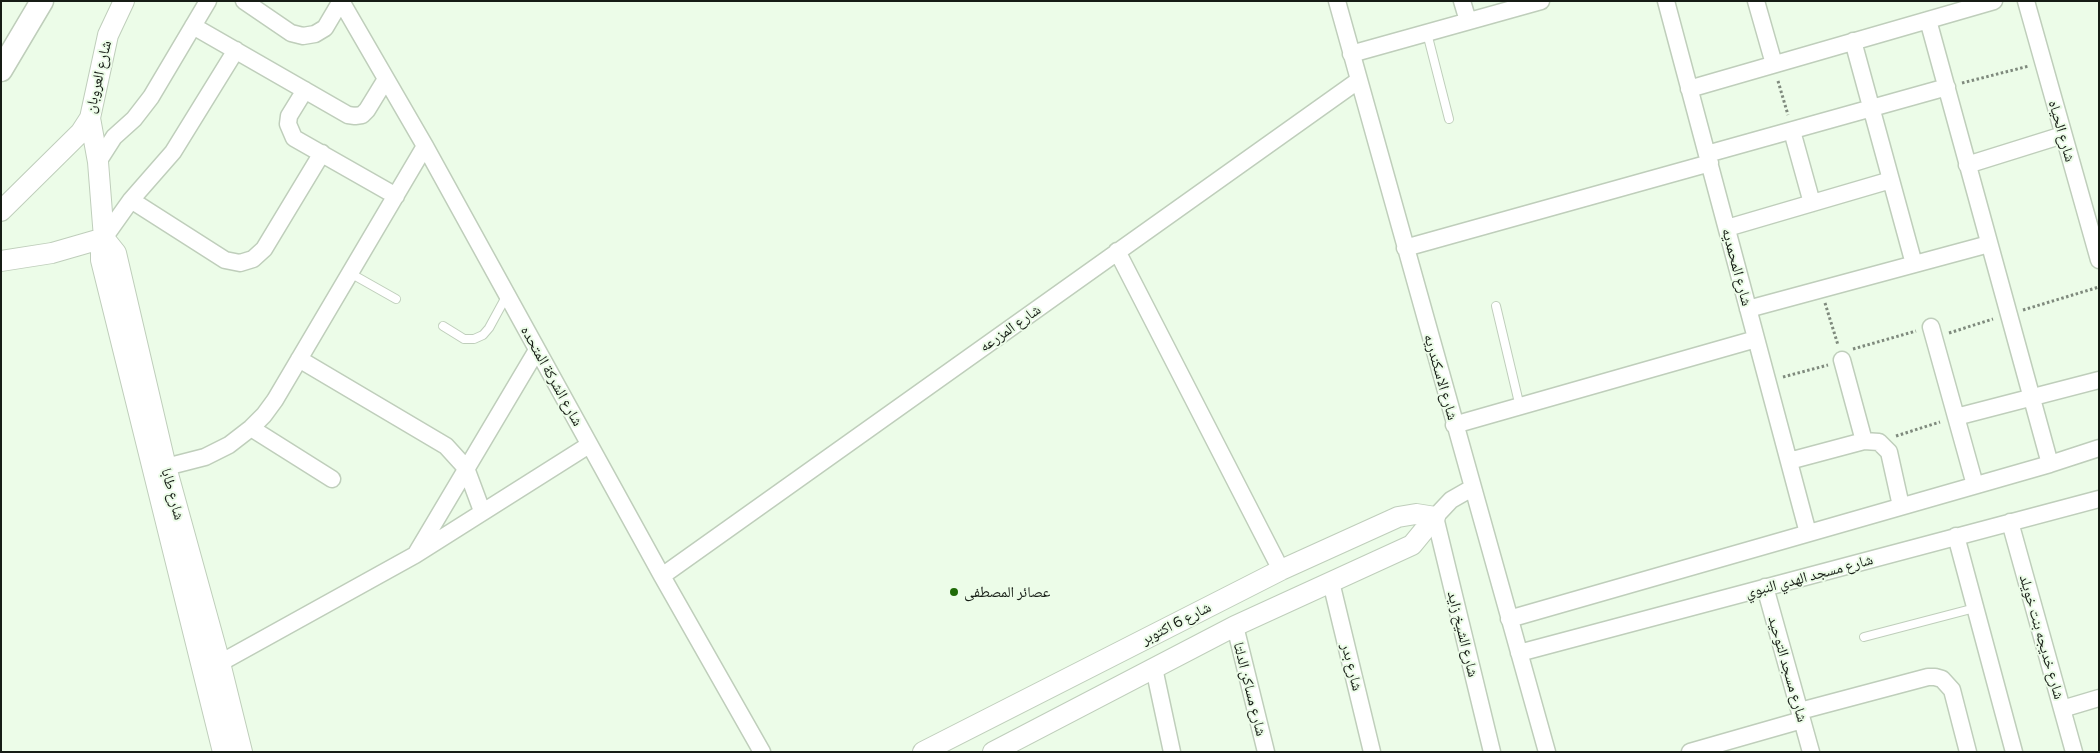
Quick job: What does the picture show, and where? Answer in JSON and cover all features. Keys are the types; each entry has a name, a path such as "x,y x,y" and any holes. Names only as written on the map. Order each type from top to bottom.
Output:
{"main road":[{"path":"1,70 42,1"}],"street":[{"name":"شارع العروبان","path":"1,211 80,132 90,118 108,35 124,1"},
{"path":"98,162 114,137 134,119 151,97 208,1"},
{"path":"244,1 291,33 303,36 315,34 325,28 341,1"},
{"name":"شارع الشركة المتحده","path":"341,1 425,146 662,576 762,752"},
{"name":"شارع الاسكندريه","path":"1337,1 1454,425 1547,752"},
{"path":"1462,1 1468,22"},
{"path":"1351,54 1541,1"},
{"name":"شارع المحمديه","path":"1666,1 1808,532"},
{"path":"1756,1 1774,64"},
{"path":"1690,88 1994,1"},
{"name":"شارع الحياه","path":"2026,1 2099,260"},
{"path":"1928,20 2050,464"},
{"path":"193,26 348,115 362,115 386,79"},
{"path":"1853,41 1914,264"},
{"path":"1,261 52,252 104,238 131,200 173,152 236,50"},
{"name":"شارع المزرعه","path":"662,576 1359,80"},
{"path":"1405,248 1709,159 1792,130 1947,87"},
{"path":"305,90 289,116 289,131 294,138 396,196"},
{"name":"شارع طابا","path":"90,118 98,162 104,238 100,253 102,268 223,752"},
{"path":"1792,130 1812,203"},
{"path":"1967,165 2064,135"},
{"path":"166,467 205,457 230,445 251,428 275,400 425,146"},
{"path":"131,200 226,260 240,263 254,259 264,249 322,153"},
{"path":"1727,228 1891,180"},
{"name":"شارع طابا","path":"104,238 116,253 166,467 220,663 242,752"},
{"path":"1748,309 1989,244"},
{"path":"1117,251 1281,570"},
{"path":"1933,332 1974,485"},
{"path":"1454,425 1756,339"},
{"path":"415,555 537,350"},
{"path":"1841,357 1871,442 1888,452 1901,506"},
{"path":"299,359 446,446 466,468 482,512"},
{"path":"1956,417 2099,380"},
{"path":"251,428 332,479"},
{"path":"1789,461 1871,442"},
{"path":"220,663 415,555 589,444"},
{"path":"1509,619 2050,464 2099,448"},
{"name":"شارع 6 اكتوبر","path":"1004,749 1235,626 1412,545 1451,500 1472,488"},
{"name":"شارع مسجد الهدي النبوي","path":"1519,653 2099,499"},
{"name":"شارع 6 اكتوبر","path":"923,752 1281,570 1398,517 1416,514 1435,517"},
{"name":"شارع الشيخ زايد","path":"1435,517 1492,752"},
{"name":"شارع خديجه بنت خويلد","path":"2010,522 2074,752"},
{"path":"1956,536 2014,752"},
{"name":"شارع بدر","path":"1331,582 1372,752"},
{"name":"شارع مسجد التوحيد","path":"1765,587 1811,752"},
{"name":"شارع مساكن الدلتا","path":"1235,626 1266,752"},
{"path":"1154,668 1172,752"},
{"path":"1690,752 1801,715 1928,677 1936,677 1942,680 1952,690 1968,752"},
{"path":"2062,709 2099,698"}],"lane":[{"path":"1427,33 1449,119"},
{"path":"350,273 396,299"},
{"path":"443,326 464,339 474,339 483,335 507,296"},
{"path":"1496,306 1520,407"},
{"path":"1864,637 1975,608"}],"path":[{"path":"1947,87 2043,62"},
{"path":"1774,64 1792,130"},
{"path":"1768,382 1841,357 1933,332 2008,315 2099,287"},
{"path":"1821,290 1841,357"},
{"path":"1871,442 1956,417"}],"place":[{"name":"عصائر المصطفى","path":"954,592"}]}
